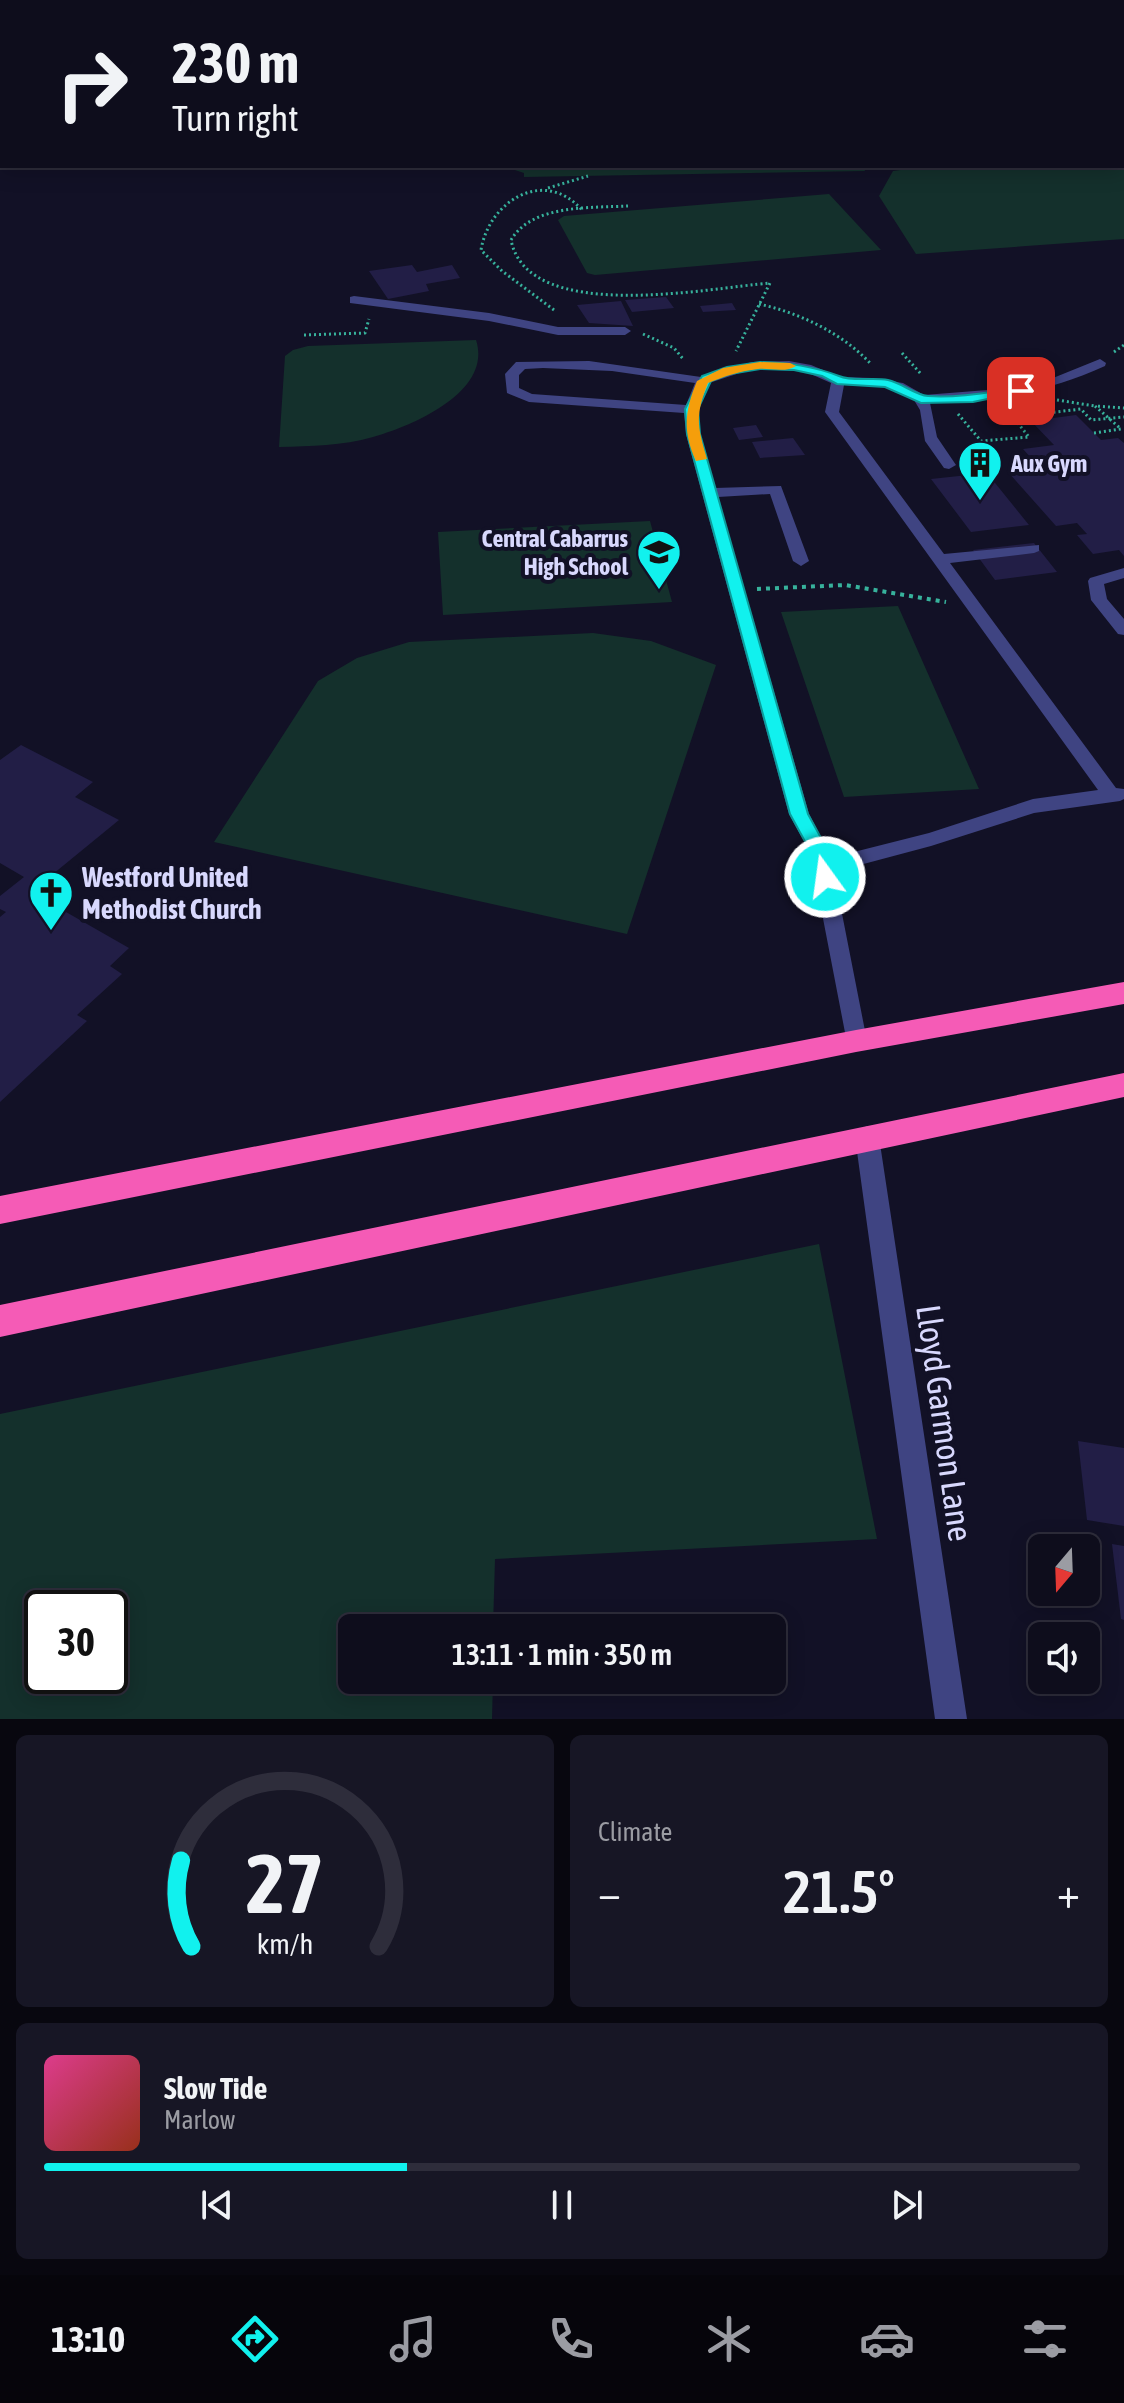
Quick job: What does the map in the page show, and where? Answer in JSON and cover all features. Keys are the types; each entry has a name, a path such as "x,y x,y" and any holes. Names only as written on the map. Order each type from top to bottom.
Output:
{"highway":[{"path":"0,1210 856,1041 1124,993"},
{"path":"0,1321 1124,1085"}],"street":[{"path":"354,300 489,317 558,331 625,331"},
{"path":"691,409 529,398 512,390 512,374 521,365 548,363 663,373 705,380 727,370 760,365 794,366 826,373 837,381 886,384 907,390 921,399 927,409 929,433 934,445 949,465"},
{"path":"921,399 973,399 1040,388 1100,363"},
{"path":"705,380 691,409 693,434 799,814 814,842 834,864"},
{"path":"837,381 832,412 1118,794 1033,806 931,839 834,864 825,877 856,1041"},
{"path":"710,493 776,489 801,561"},
{"path":"941,559 1034,548"},
{"path":"1124,573 1096,581 1099,600 1124,630"},
{"name":"Lloyd Garmon Lane","path":"867,1137 951,1719"}],"path":[{"path":"562,317 502,271 481,250 485,226 498,211 539,190 588,176"},
{"path":"539,190 571,197 582,210"},
{"path":"628,206 555,213 519,225 509,238 516,261 545,283 588,293 770,283 727,370"},
{"path":"304,335 365,333 374,302"},
{"path":"759,304 783,309 842,340 867,359 886,384"},
{"path":"625,331 645,334 674,348 705,380"},
{"path":"1122,429 1095,406 1124,408"},
{"path":"1094,433 1122,429"},
{"path":"754,589 845,585 905,597 959,603"}],"green space":[{"path":"509,168 864,168 865,171 524,177 524,173"},
{"path":"915,168 1124,168 1124,239 916,254 879,196 893,171"},
{"path":"829,194 881,250 595,275 587,273 558,220 564,216"},
{"path":"476,340 478,359 473,376 446,404 427,415 408,425 361,440 279,447 285,356 293,350 308,346"},
{"path":"650,521 672,602 443,615 438,532"},
{"path":"898,606 979,789 844,797 781,612"},
{"path":"593,633 651,641 716,665 627,934 214,842 318,681 357,658 409,642"},
{"path":"819,1244 877,1539 495,1559 493,1614 338,1614 338,1694 493,1694 492,1719 0,1719 0,1414"}],"building":[{"path":"412,265 417,272 452,265 460,278 426,284 429,291 388,299 369,271"},
{"path":"666,297 674,308 632,312 625,300"},
{"path":"621,301 633,326 589,323 577,305"},
{"path":"732,303 736,310 703,312 700,306"},
{"path":"1076,415 1101,440 1118,438 1124,443 1124,556 1119,550 1093,554 1077,535 1087,534 1077,523 1056,526 1009,473 1041,469 1023,449 1054,445 1031,421"},
{"path":"756,425 763,437 739,440 733,428"},
{"path":"793,438 805,455 760,458 752,442"},
{"name":"Aux Gym","path":"987,473 1029,525 971,532 931,479"},
{"path":"1034,543 1057,572 995,580 973,550"},
{"name":"Westford United Methodist Church","path":"21,745 93,782 75,797 119,820 31,892 129,948 110,966 122,974 77,1015 87,1021 0,1102 0,917 6,912 0,909 0,896 24,877 0,863 0,760"},
{"path":"1078,1441 1124,1448 1124,1526 1087,1520"},
{"path":"1112,1544 1124,1546 1124,1620 1121,1619"}],"slow traffic":[{"path":"700,459 693,434 691,409 703,381 727,370 760,365 790,366"}],"place":[{"name":"Aux Gym","path":"980,502"},
{"name":"Central Cabarrus High School","path":"659,591"},
{"name":"Westford United Methodist Church","path":"51,932"}],"route":[{"path":"825,877 834,864 814,842 799,814 693,434 691,409 706,379 727,370 760,365 794,366 826,373 837,381 886,384 907,390 921,399 973,399 1021,391"}]}
